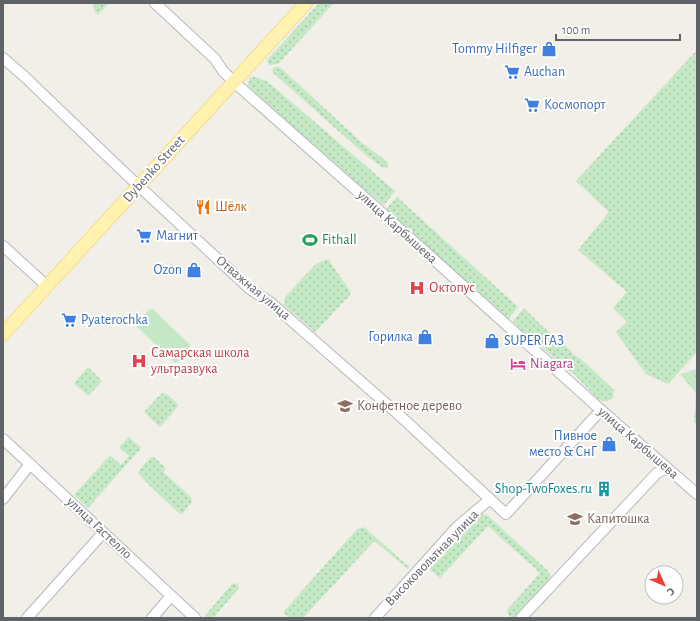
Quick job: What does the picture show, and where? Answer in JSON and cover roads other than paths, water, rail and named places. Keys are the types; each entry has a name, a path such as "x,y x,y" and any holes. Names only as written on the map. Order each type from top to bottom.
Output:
{"main road":[{"name":"Dybenko Street","path":"3,334 306,3"}],"street":[{"name":"улица Карбышева","path":"155,3 215,58 223,71 234,82 697,494"},
{"name":"Отважная улица","path":"3,58 25,77 138,186 251,290 270,302 398,414 506,514 601,410"},
{"path":"3,246 47,286"},
{"name":"улица Гастелло","path":"3,439 195,618"},
{"path":"3,499 30,464"},
{"path":"521,618 656,473 667,468"},
{"name":"Высоковольтная улица","path":"375,618 457,528 490,499"},
{"path":"27,618 103,533"},
{"path":"152,618 171,596"}],"place":[{"name":"Tommy Hilfiger","path":"549,49"},
{"name":"Auchan","path":"512,72"},
{"name":"Космопорт","path":"532,105"},
{"name":"Шёлк","path":"203,207"},
{"name":"Магнит","path":"144,236"},
{"name":"Fithall","path":"310,240"},
{"name":"Ozon","path":"194,270"},
{"name":"Октопус","path":"417,288"},
{"name":"Pyaterochka","path":"69,320"},
{"name":"Горилка","path":"425,337"},
{"name":"SUPER ГАЗ","path":"492,341"},
{"name":"Самарская школа ультразвука","path":"139,361"},
{"name":"Niagara","path":"518,364"},
{"name":"Конфетное дерево","path":"345,406"},
{"name":"Пивное место & СнГ","path":"609,444"},
{"name":"Shop-TwoFoxes.ru","path":"604,489"},
{"name":"Капитошка","path":"575,519"}]}
